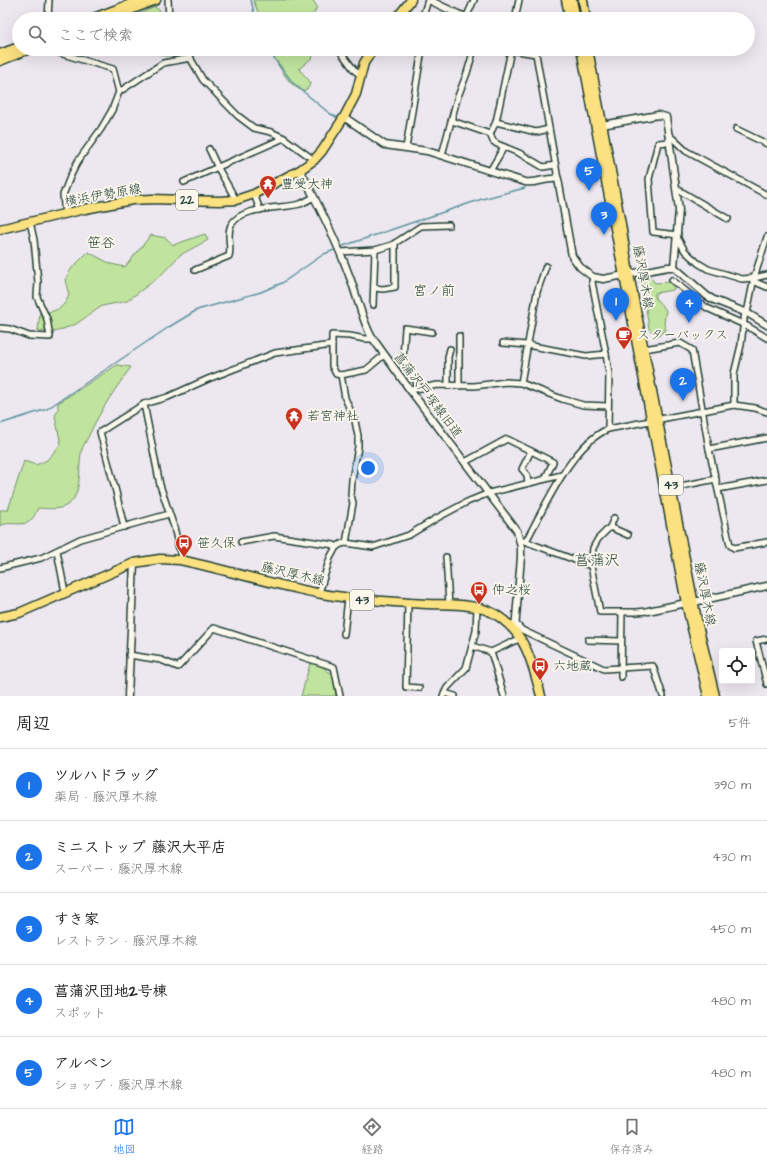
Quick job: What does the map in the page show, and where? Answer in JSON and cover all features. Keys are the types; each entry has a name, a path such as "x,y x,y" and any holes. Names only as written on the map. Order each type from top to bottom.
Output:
{"main road":[{"path":"109,12 141,0"},
{"path":"125,12 156,0"},
{"path":"402,12 411,0"},
{"path":"566,0 569,12"},
{"path":"572,0 575,12"},
{"path":"578,0 581,12"},
{"path":"583,0 585,12"},
{"path":"0,54 12,50"},
{"path":"0,60 12,56"},
{"name":"横浜伊勢原線","path":"0,229 132,200 152,199 219,201 236,200 254,194 300,170 314,160 329,143 356,94 364,64 369,56"},
{"path":"580,56 592,88"},
{"name":"藤沢厚木線","path":"583,56 602,125 621,224 626,274 644,349 655,420 671,488 690,603 716,696"},
{"name":"藤沢厚木線","path":"589,56 592,88 626,274 708,696"},
{"path":"591,56 592,88"},
{"name":"藤沢厚木線","path":"0,617 19,613 134,563 160,559 182,561 319,593 348,598 476,607 486,610 515,627 527,648 533,664 541,696"}],"street":[{"path":"48,12 49,0"},
{"path":"168,0 169,12"},
{"path":"424,12 428,0 455,12"},
{"path":"471,12 474,0"},
{"path":"516,12 519,0"},
{"path":"69,56 113,69 119,92"},
{"path":"344,56 355,71 361,75"},
{"path":"406,148 421,56"},
{"path":"442,155 457,99 472,56"},
{"path":"510,56 496,122 490,134 492,141 520,153 543,167 556,165"},
{"path":"537,56 572,256 580,267 593,277 603,279 674,267 707,296 746,312 767,325"},
{"path":"65,214 63,195 70,177 78,161 101,129 112,110 119,92 163,63 190,58 203,80 238,116 254,128 271,132 284,138 314,160"},
{"path":"602,125 658,115 666,117 679,210 678,236 674,267"},
{"path":"344,117 382,143 390,146 427,151 529,183 553,178 558,179"},
{"path":"452,121 490,134"},
{"path":"496,122 536,132 549,129"},
{"path":"736,129 767,144"},
{"path":"668,134 686,151 767,195"},
{"path":"184,182 284,138"},
{"path":"669,142 658,143 649,176 653,232 678,236"},
{"path":"490,171 504,147"},
{"path":"209,149 236,200"},
{"name":"菖蒲沢戸塚線旧道","path":"300,170 339,249 358,299 367,328 373,338 410,390 489,492 523,541 515,627"},
{"path":"677,190 728,219"},
{"path":"254,194 260,210"},
{"path":"195,270 229,256 230,252 228,237 231,225 241,216 260,210 300,204 314,197"},
{"path":"0,328 10,329 29,336 50,337 47,319 37,297 38,282 34,240 30,222"},
{"path":"339,249 375,250 395,243 422,226 449,225"},
{"path":"678,236 685,251 698,263 708,269 742,279 754,280 767,287"},
{"path":"734,406 734,374 743,324 767,237"},
{"path":"374,288 383,289 395,287 395,243"},
{"path":"373,305 375,250"},
{"path":"521,383 537,292 546,266"},
{"path":"754,280 767,275"},
{"path":"593,277 592,282 609,374 608,429"},
{"path":"672,280 706,308 743,324 767,338"},
{"path":"419,387 403,358 405,328 432,332"},
{"path":"373,338 365,339 350,336 332,336 332,366 336,374 341,375 366,370 384,355"},
{"path":"459,336 459,386"},
{"path":"503,343 527,345 586,356 606,354"},
{"path":"644,349 680,343 692,350 709,449 730,545 734,548 767,542"},
{"path":"124,527 100,432 144,404 168,397 208,379 275,353 332,345"},
{"path":"448,386 448,357 450,349"},
{"path":"341,375 345,398 355,421 358,436 358,447 350,495 352,503 346,543"},
{"path":"410,390 419,387 474,386 506,382 521,383 562,399 583,405 608,406"},
{"path":"144,404 160,485 174,527 182,561"},
{"path":"591,566 523,541 574,456 598,433 608,429 734,406 755,408 767,412"},
{"path":"709,449 767,438"},
{"path":"465,462 508,439 552,462 545,479"},
{"path":"528,483 527,475 522,469 531,451"},
{"path":"319,593 330,558 336,547 341,544 346,543 373,546 409,535 422,529 428,523 449,511 489,492 562,475"},
{"path":"671,488 716,479"},
{"path":"718,489 767,480"},
{"path":"0,568 42,558 80,539 169,514"},
{"path":"614,518 610,527 598,539 593,548 591,566 600,612 648,611 767,586"},
{"path":"610,527 628,535"},
{"path":"241,542 274,536 334,545 336,547"},
{"path":"57,551 65,592"},
{"path":"446,557 449,605"},
{"path":"128,696 134,563"},
{"path":"344,634 348,598"},
{"path":"408,603 406,687 419,688"},
{"path":"443,694 466,668 476,631 476,607"},
{"path":"621,677 622,612"},
{"path":"515,627 604,669 653,666 663,696"},
{"path":"129,655 160,660 178,667 214,628 334,667 340,696"},
{"path":"472,646 491,652 521,638"},
{"path":"767,639 756,641 767,684"},
{"path":"588,640 621,641"},
{"path":"491,652 504,696"},
{"path":"443,694 455,696"}],"green space":[{"path":"253,0 313,0 317,7 314,12 258,12"},
{"path":"155,7 161,12 144,12"},
{"path":"274,56 313,56 299,69 311,83 308,88 304,91 293,85"},
{"path":"205,234 208,240 180,255 160,276 127,301 102,306 76,324 55,332 38,331 40,312 54,311 64,304 69,295 65,280 71,269 88,252 111,264 125,267 151,235 166,238 173,245"},
{"path":"648,274 655,283 669,282 674,288 673,290 655,293 655,298 666,310 664,323 666,330 656,336 649,329 643,288 640,281 642,277"},
{"path":"117,365 131,367 104,407 82,449 78,487 74,498 63,507 53,509 38,508 31,520 28,522 20,524 4,524 0,526 0,510 8,510 24,461 36,465 47,460 61,444 55,416 58,410 58,403"},
{"path":"310,664 319,664 333,675 336,696 301,696"}],"waterway":[{"path":"251,0 254,12"},
{"path":"272,56 293,83 329,113 338,118"},
{"path":"340,247 482,199 525,188"},
{"path":"0,424 47,409 169,327 197,310 261,292 282,283 324,254 337,249"}],"place":[{"name":"アルペン","path":"589,191"},
{"name":"豊受大神","path":"268,199"},
{"name":"すき家","path":"604,235"},
{"name":"ツルハドラッグ","path":"616,321"},
{"name":"菖蒲沢団地2号棟","path":"689,323"},
{"name":"スターバックス","path":"624,350"},
{"name":"ミニストップ 藤沢大平店","path":"683,401"},
{"name":"若宮神社","path":"294,431"},
{"name":"笹久保","path":"184,558"},
{"name":"仲之桜","path":"479,605"},
{"name":"六地蔵","path":"540,681"}],"district":[{"name":"笹谷","path":"101,243"},
{"name":"宮ノ前","path":"434,291"},
{"name":"菖蒲沢","path":"597,560"}]}
